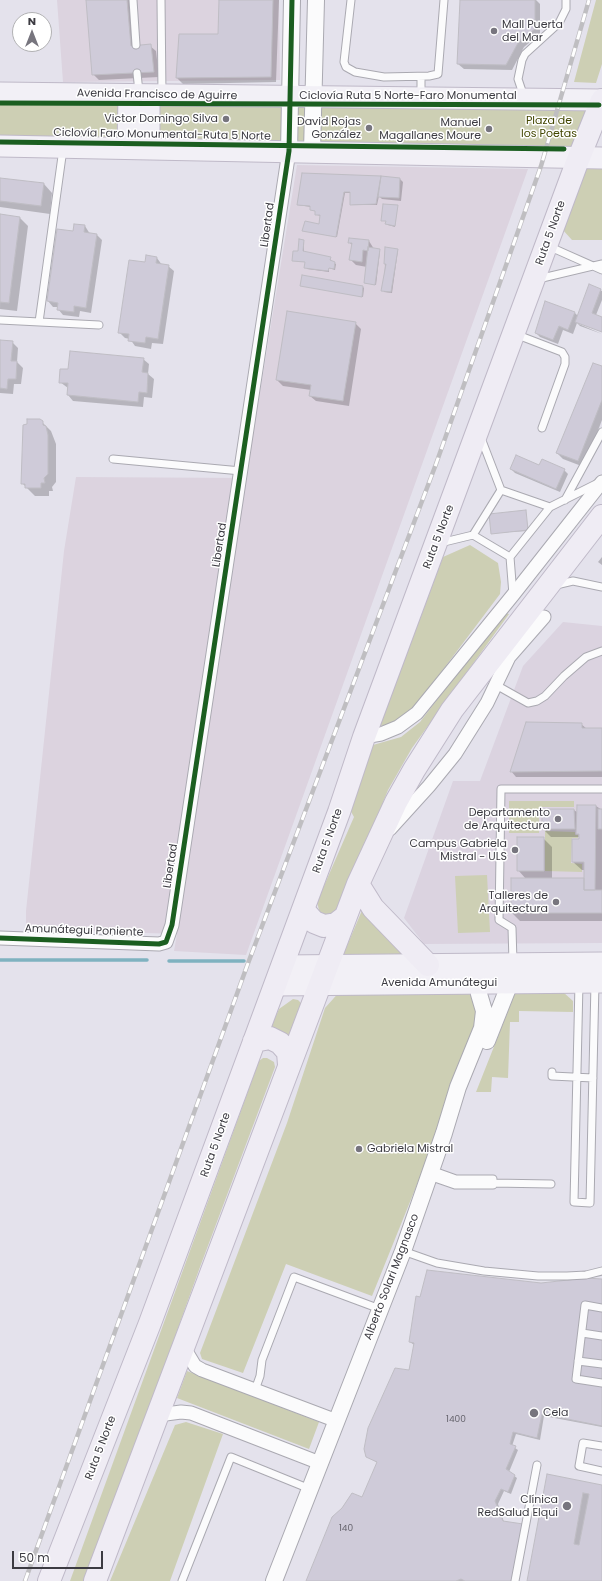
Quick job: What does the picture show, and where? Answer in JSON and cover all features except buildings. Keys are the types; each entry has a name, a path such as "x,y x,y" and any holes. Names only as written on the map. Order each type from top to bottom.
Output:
{"highway":[{"name":"Ruta 5 Norte","path":"49,1581 150,1323 340,812 364,737 437,544 579,157 602,100"},
{"path":"95,1581 345,917 372,852 396,802 432,739 472,682 532,623 548,588 602,516"},
{"path":"358,884 373,908 428,965"},
{"path":"304,907 309,918 324,926 336,924 345,917"},
{"path":"254,1041 270,1038 280,1043 288,1052 289,1065"}],"main road":[{"name":"Avenida Francisco de Aguirre","path":"0,93 602,100"},
{"path":"138,148 145,95"},
{"path":"0,146 312,151 602,158"},
{"name":"Avenida Amunátegui","path":"323,975 428,965 590,973"},
{"name":"Avenida Amunátegui","path":"279,975 323,975 478,983 506,970"}],"street":[{"path":"289,151 292,0"},
{"path":"312,151 316,0"},
{"name":"Libertad","path":"166,942 172,925 289,151"},
{"path":"364,737 381,734 398,728 417,713 602,482"},
{"path":"372,852 455,754 475,723 496,685 509,657 532,623"},
{"name":"Amunátegui Poniente","path":"0,938 153,944 166,942"},
{"name":"Alberto Solari Magnasco","path":"444,1133 467,1090 506,970"},
{"name":"Alberto Solari Magnasco","path":"274,1581 403,1251 444,1133 458,1086 484,1022 484,1011 479,994 478,983"},
{"path":"183,1346 195,1366 202,1370 337,1421"},
{"path":"158,1414 180,1412 191,1413 320,1463"}],"lane":[{"path":"133,0 136,46"},
{"path":"145,95 161,0"},
{"path":"351,0 344,62 346,67 360,74 384,77 421,77 434,76 438,74 440,69 444,0"},
{"path":"525,99 518,79 524,54 559,23 566,9 566,0"},
{"path":"137,73 145,95"},
{"path":"421,77 421,98"},
{"path":"39,322 63,147"},
{"path":"547,245 602,270"},
{"path":"534,280 602,264"},
{"path":"0,320 99,325"},
{"path":"514,334 562,352 566,360 542,428"},
{"path":"478,432 501,490 550,507"},
{"path":"564,500 602,432"},
{"path":"113,459 241,471"},
{"path":"513,595 510,556 550,507 602,482"},
{"path":"473,535 501,490"},
{"path":"437,544 473,535 510,556"},
{"path":"548,588 573,581 602,587"},
{"path":"496,685 528,702 537,701 545,696 564,676 586,657 602,651"},
{"path":"506,970 512,928 500,920 501,789 602,789"},
{"path":"590,973 593,1078 590,1203 574,1202 578,1077 590,973"},
{"path":"552,1072 552,1076 593,1078"},
{"path":"430,1173 456,1178 493,1182 551,1184"},
{"path":"403,1251 437,1262 484,1271 538,1276 586,1275 602,1271"},
{"path":"255,1390 260,1376 262,1360 294,1277 380,1309"},
{"path":"602,1308 585,1305 576,1380 602,1383"},
{"path":"582,1333 602,1336"},
{"path":"578,1361 602,1364"},
{"path":"602,1446 583,1443 579,1466 602,1471"},
{"path":"182,1581 231,1457 310,1489"},
{"path":"515,1581 537,1465"}],"shaded area":[{"path":"57,0 279,0 280,80 63,82"},
{"path":"297,165 528,169 246,955 174,951 177,934 26,929 26,911 64,551 76,477 246,478"},
{"name":"Campus Gabriela Mistral - ULS","path":"563,622 602,626 602,943 424,944 404,918 453,781 480,781 523,666"}],"green space":[{"path":"596,0 602,0 602,64 596,83 574,82"},
{"name":"Plaza de los Poetas","path":"0,99 589,106 572,148 0,141"},
{"path":"588,166 602,167 602,240 572,240 562,229"},
{"path":"470,545 498,563 501,582 500,594 411,712 397,722 380,726 443,557"},
{"path":"504,613 509,614 412,748 388,790 339,913 334,917 322,915 317,902 354,817 349,808 373,745 401,737 420,722"},
{"path":"509,801 574,801 574,807 539,807 539,833 509,833"},
{"path":"545,831 575,832 575,835 578,835 578,838 572,838 571,863 582,864 582,872 545,871"},
{"path":"487,875 490,932 458,933 455,876"},
{"path":"363,908 411,959 341,960"},
{"path":"475,988 483,1015 461,1066 420,1177 372,1296 286,1264 243,1373 202,1359 200,1353 287,1123 325,1008 342,989"},
{"path":"516,991 563,992 573,1001 573,1012 519,1011 519,1022 510,1022 508,1078 492,1077 491,1092 476,1092"},
{"path":"293,999 298,1000 303,1005 290,1044 268,1033 279,1009"},
{"path":"263,1058 267,1058 274,1062 275,1067 200,1267 87,1581 70,1581 259,1061"},
{"path":"187,1371 319,1422 309,1449 177,1398"},
{"path":"186,1422 223,1434 170,1581 110,1581 175,1425"}],"waterway":[{"path":"0,960 147,960"},
{"path":"169,961 244,961"}],"railway":[{"path":"25,1581 247,966 436,464 541,166 589,0"}],"cycle path":[{"path":"0,938 159,944 166,942 172,925 289,151 292,0"},
{"name":"Ciclovía Ruta 5 Norte-Faro Monumental","path":"0,103 599,105"},
{"name":"Ciclovía Faro Monumental-Ruta 5 Norte","path":"0,142 564,149"}],"place":[{"name":"Mall Puerta del Mar","path":"494,31"},
{"name":"Victor Domingo Silva","path":"226,119"},
{"name":"David Rojas González","path":"369,128"},
{"name":"Manuel Magallanes Moure","path":"489,129"},
{"name":"Departamento de Arquitectura","path":"558,819"},
{"name":"Campus Gabriela Mistral - ULS","path":"515,850"},
{"name":"Talleres de Arquitectura","path":"556,902"},
{"name":"Gabriela Mistral","path":"359,1149"},
{"name":"Cela","path":"534,1413"},
{"name":"Clínica RedSalud Elqui","path":"567,1506"}]}
